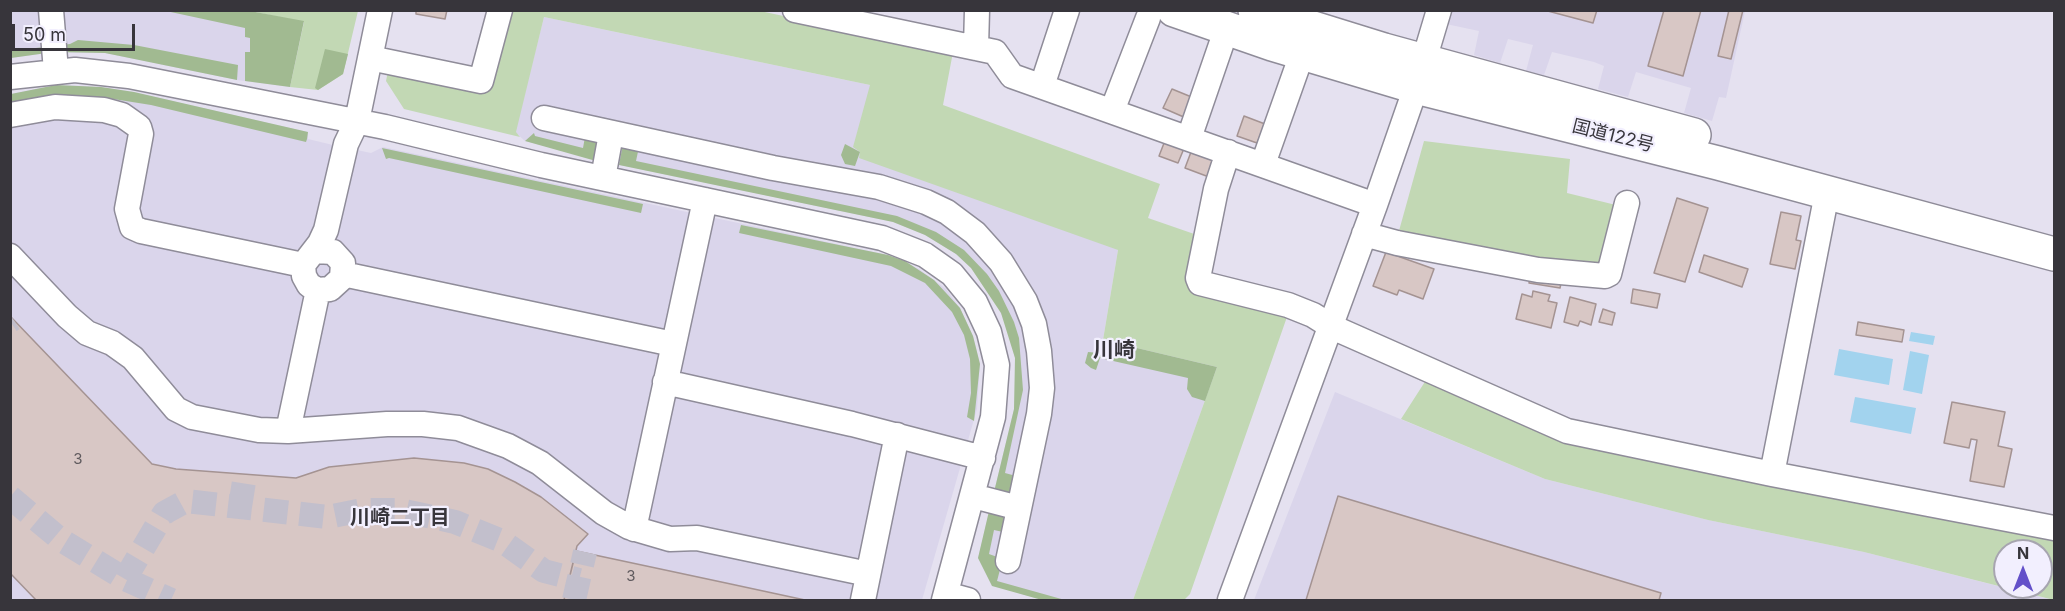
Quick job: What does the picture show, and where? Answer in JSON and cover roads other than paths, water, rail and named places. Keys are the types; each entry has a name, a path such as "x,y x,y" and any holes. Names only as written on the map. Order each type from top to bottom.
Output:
{"highway":[{"name":"国道122号","path":"1255,10 1420,73 1827,193 2055,254"},
{"name":"国道122号","path":"1161,14 1272,44 1420,73 2055,234"}],"street":[{"path":"51,10 56,71"},
{"path":"357,121 346,144 326,230 309,258 306,281 318,290 334,287 342,266 338,248 357,150 357,121 380,10"},
{"path":"370,58 482,81 500,10"},
{"path":"795,10 887,20 994,52 1012,76 1375,205"},
{"path":"976,48 977,10"},
{"path":"1042,86 1067,10"},
{"path":"1230,600 1332,327 1420,73 1438,10"},
{"path":"1112,111 1161,14"},
{"path":"1189,138 1221,45"},
{"path":"1263,164 1297,68"},
{"path":"10,77 56,71 112,72 357,121 603,178 894,241 925,255 952,274 984,318 997,365 996,401 973,496 953,598"},
{"path":"10,115 56,107 104,110 128,118 138,127 141,134 127,209 129,222 141,231 309,258 328,250 342,266 674,344"},
{"path":"544,118 611,134 879,187 926,202 947,212 975,233 1000,262 1025,301 1034,324 1039,351 1042,388 1039,414 1008,561"},
{"path":"603,178 611,134"},
{"path":"1228,152 1216,189 1198,278 1200,282 1288,305 1313,315 1332,327 1567,431 1772,474 2053,520"},
{"path":"1772,474 1827,193"},
{"path":"634,529 705,200"},
{"path":"1364,234 1397,243 1538,270 1605,276 1609,274 1627,203"},
{"path":"10,256 67,316 87,333 112,343 133,358 176,409 192,417 212,422 288,431 387,424 423,424 458,428 508,446 540,463 604,513 634,529 670,539 697,538 868,574"},
{"path":"288,431 318,290"},
{"path":"665,382 897,435 983,458"},
{"path":"863,600 897,435"},
{"path":"973,496 1019,508"}],"water":[{"path":"1911,332 1935,336 1933,345 1909,341"},
{"path":"1839,349 1893,359 1889,385 1834,375"},
{"path":"1910,351 1929,355 1922,394 1903,390"},
{"path":"1855,397 1916,408 1911,434 1850,422"}],"tunnel":[{"path":"240,507 245,475"},
{"path":"10,497 61,540 125,579 171,600"},
{"path":"125,579 164,513 186,501 328,517 362,510 400,510 455,522 502,541 544,571 579,580"},
{"path":"574,600 585,552"}],"district":[{"name":"川崎","path":"1114,351"},
{"name":"川崎二丁目","path":"400,518"}]}
